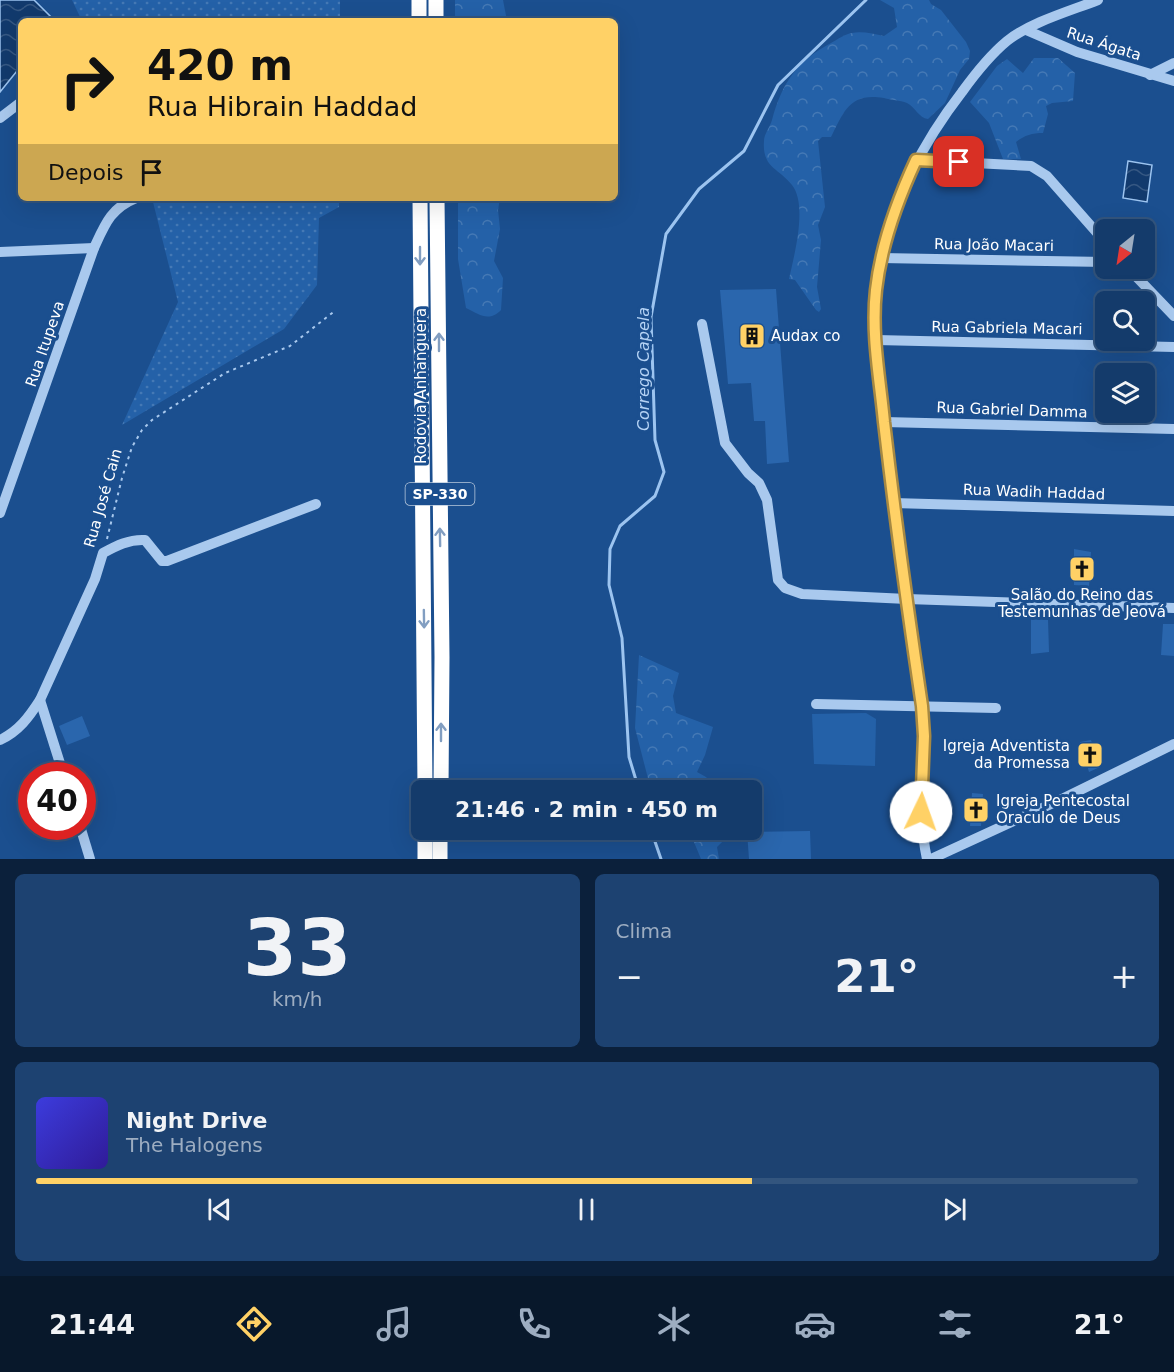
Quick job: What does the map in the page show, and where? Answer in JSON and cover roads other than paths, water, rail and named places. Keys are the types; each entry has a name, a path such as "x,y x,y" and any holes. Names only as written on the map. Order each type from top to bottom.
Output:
{"highway":[{"path":"419,0 419,18"},
{"path":"436,0 436,18"},
{"name":"Rodovia Anhanguera","path":"420,201 425,780"},
{"name":"Rodovia Anhanguera","path":"438,201 441,780"},
{"path":"425,840 425,859"},
{"path":"440,840 440,859"}],"street":[{"path":"1098,0 1026,30 1007,41 972,78 941,118 916,160 903,189 882,258 876,290 876,340 893,502 922,706 924,736 921,825 929,859 1174,744"},
{"name":"Rua Ágata","path":"1026,30 1077,52 1174,81"},
{"path":"1150,75 1174,63"},
{"path":"0,118 18,104"},
{"path":"916,160 1031,166 1047,176 1095,231"},
{"name":"Rua Itupeva","path":"0,513 4,492 94,248 113,213 129,201"},
{"path":"0,252 94,248"},
{"name":"Rua João Macari","path":"882,258 1095,262"},
{"path":"1139,279 1174,316"},
{"path":"702,324 725,443 748,473 759,483 767,500 778,580 785,588 802,594 821,595 1174,608"},
{"name":"Rua Gabriela Macari","path":"876,340 1174,347"},
{"name":"Rua Gabriel Damma","path":"884,422 1174,429"},
{"name":"Rua Wadih Haddad","path":"893,502 1174,511"},
{"name":"Rua José Cain","path":"0,740 16,731 29,718 40,700 92,587 103,553 124,543 145,540 162,561 167,561 316,504"},
{"path":"40,700 60,762"},
{"path":"816,704 996,708"},
{"path":"84,840 90,859"}],"water":[{"path":"0,0 34,0 51,18 18,18 18,70 0,92"},
{"path":"1128,161 1152,165 1147,202 1123,198"}],"waterway":[{"name":"Corrego Capela","path":"636,780 629,757 622,638 609,585 610,549 620,526 655,496 664,472 655,440 651,317 666,234 699,189 744,151 778,85 866,0"},
{"name":"Corrego Capela","path":"654,840 661,859"}],"place":[{"name":"Audax co","path":"752,336"},
{"name":"Salão do Reino das Testemunhas de Jeová","path":"1082,569"},
{"name":"Igreja Adventista da Promessa","path":"1090,755"},
{"name":"Igreja Pentecostal Oraculo de Deus","path":"976,810"}]}
